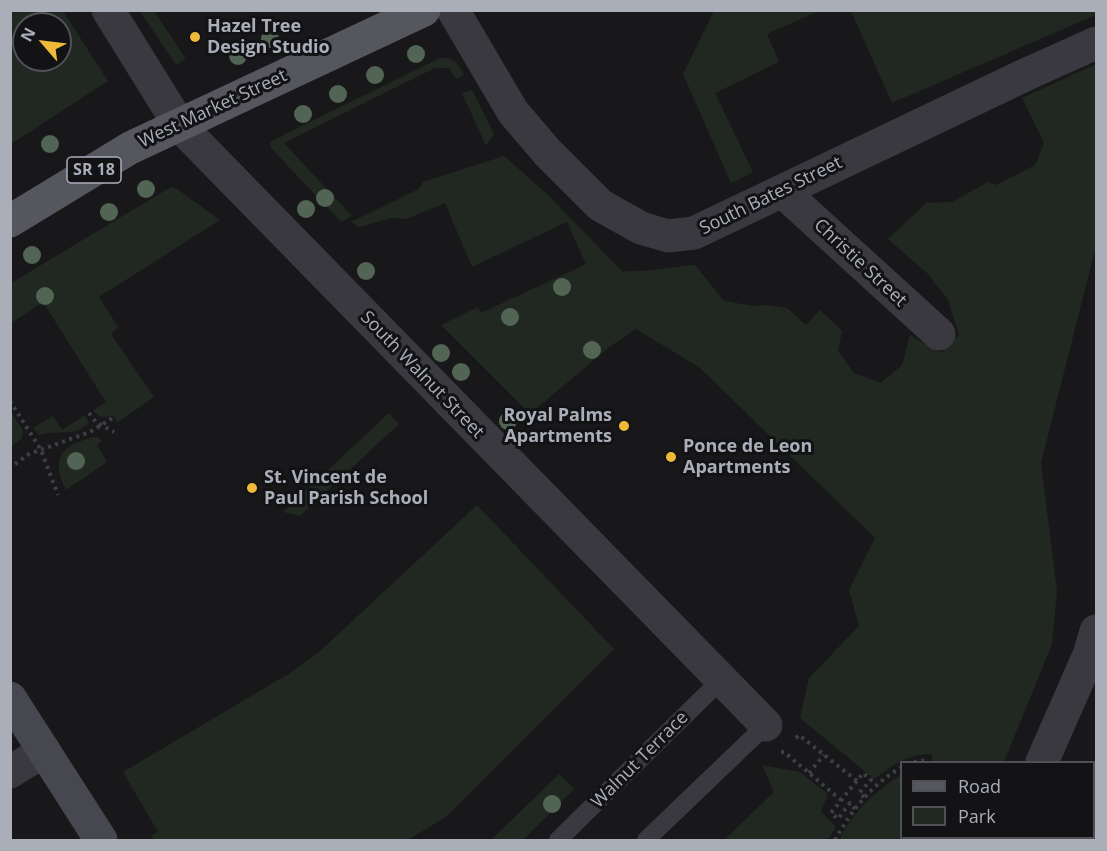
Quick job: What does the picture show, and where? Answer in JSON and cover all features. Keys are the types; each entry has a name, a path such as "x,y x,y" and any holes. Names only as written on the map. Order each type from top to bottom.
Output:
{"main road":[{"name":"West Market Street","path":"10,221 130,148 424,10"},
{"path":"10,698 101,840"}],"street":[{"name":"South Walnut Street","path":"108,10 180,126 766,725"},
{"name":"South Bates Street","path":"453,10 513,112 548,153 600,205 641,228 668,236 694,233 1096,43"},
{"name":"Christie Street","path":"782,191 939,334"},
{"path":"1042,761 1089,655 1096,631"},
{"path":"10,772 44,751"}],"lane":[{"name":"Walnut Terrace","path":"558,840 721,680"},
{"path":"646,840 766,725"}],"path":[{"path":"10,401 41,450 58,495"},
{"path":"89,413 100,426 114,432"},
{"path":"15,464 29,454 90,432 114,417"},
{"path":"799,735 857,781"},
{"path":"784,752 841,800"},
{"path":"809,773 825,755"},
{"path":"835,840 864,797 879,782 900,768"},
{"path":"855,809 850,804 838,819 831,813 863,773 871,780 859,793 864,797"}],"green space":[{"path":"11,10 64,12 12,12 12,72 72,72 72,25 108,81 11,144"},
{"path":"144,10 154,11 186,59 176,65 141,13"},
{"path":"1096,10 1096,15 892,103 851,11"},
{"path":"714,11 819,11 767,34 779,62 715,93 753,172 731,183 683,74"},
{"path":"440,58 455,62 464,75 456,79 449,68 435,68 284,143 352,216 341,222 271,148 270,143"},
{"path":"1096,64 1096,246 1041,463 1057,591 1052,644 1004,761 932,761 932,754 915,756 900,761 874,779 800,718 809,678 859,626 849,590 875,538 700,368 636,329 608,348 530,414 441,325 478,307 481,313 586,264 567,222 472,267 445,203 406,219 391,218 359,227 351,222 419,189 423,182 504,156 545,192 622,271 695,265 724,301 787,308 806,325 820,310 842,331 838,351 854,373 881,383 902,365 910,335 941,353 959,335 948,300 927,273 888,239 926,203 952,202 988,182 996,185 1035,165 1044,143 1022,98"},
{"path":"472,90 494,134 486,146 462,93"},
{"path":"171,187 220,220 99,297 118,327 111,334 154,397 117,423 114,416 100,416 93,410 106,402 43,302 11,323 11,283"},
{"path":"10,410 23,430 22,438 11,447"},
{"path":"389,413 399,424 300,516 283,512"},
{"path":"85,415 89,423 84,428 72,432 39,435 33,428 53,416 62,430"},
{"path":"92,437 97,437 102,441 97,445 107,462 66,490 59,469 61,455 66,449"},
{"path":"477,505 614,649 447,816 408,840 154,840 151,836 158,832 123,772 290,673 319,652"},
{"path":"762,765 800,772 828,794 821,811 836,827 828,840 724,840 774,792"},
{"path":"559,774 574,789 523,840 491,840"},
{"path":"900,776 900,839 925,840 839,840 844,830 866,803"}],"place":[{"name":"Hazel Tree Design Studio","path":"195,37"},
{"name":"Royal Palms Apartments","path":"624,426"},
{"name":"Ponce de Leon Apartments","path":"671,457"},
{"name":"St. Vincent de Paul Parish School","path":"252,488"}]}
